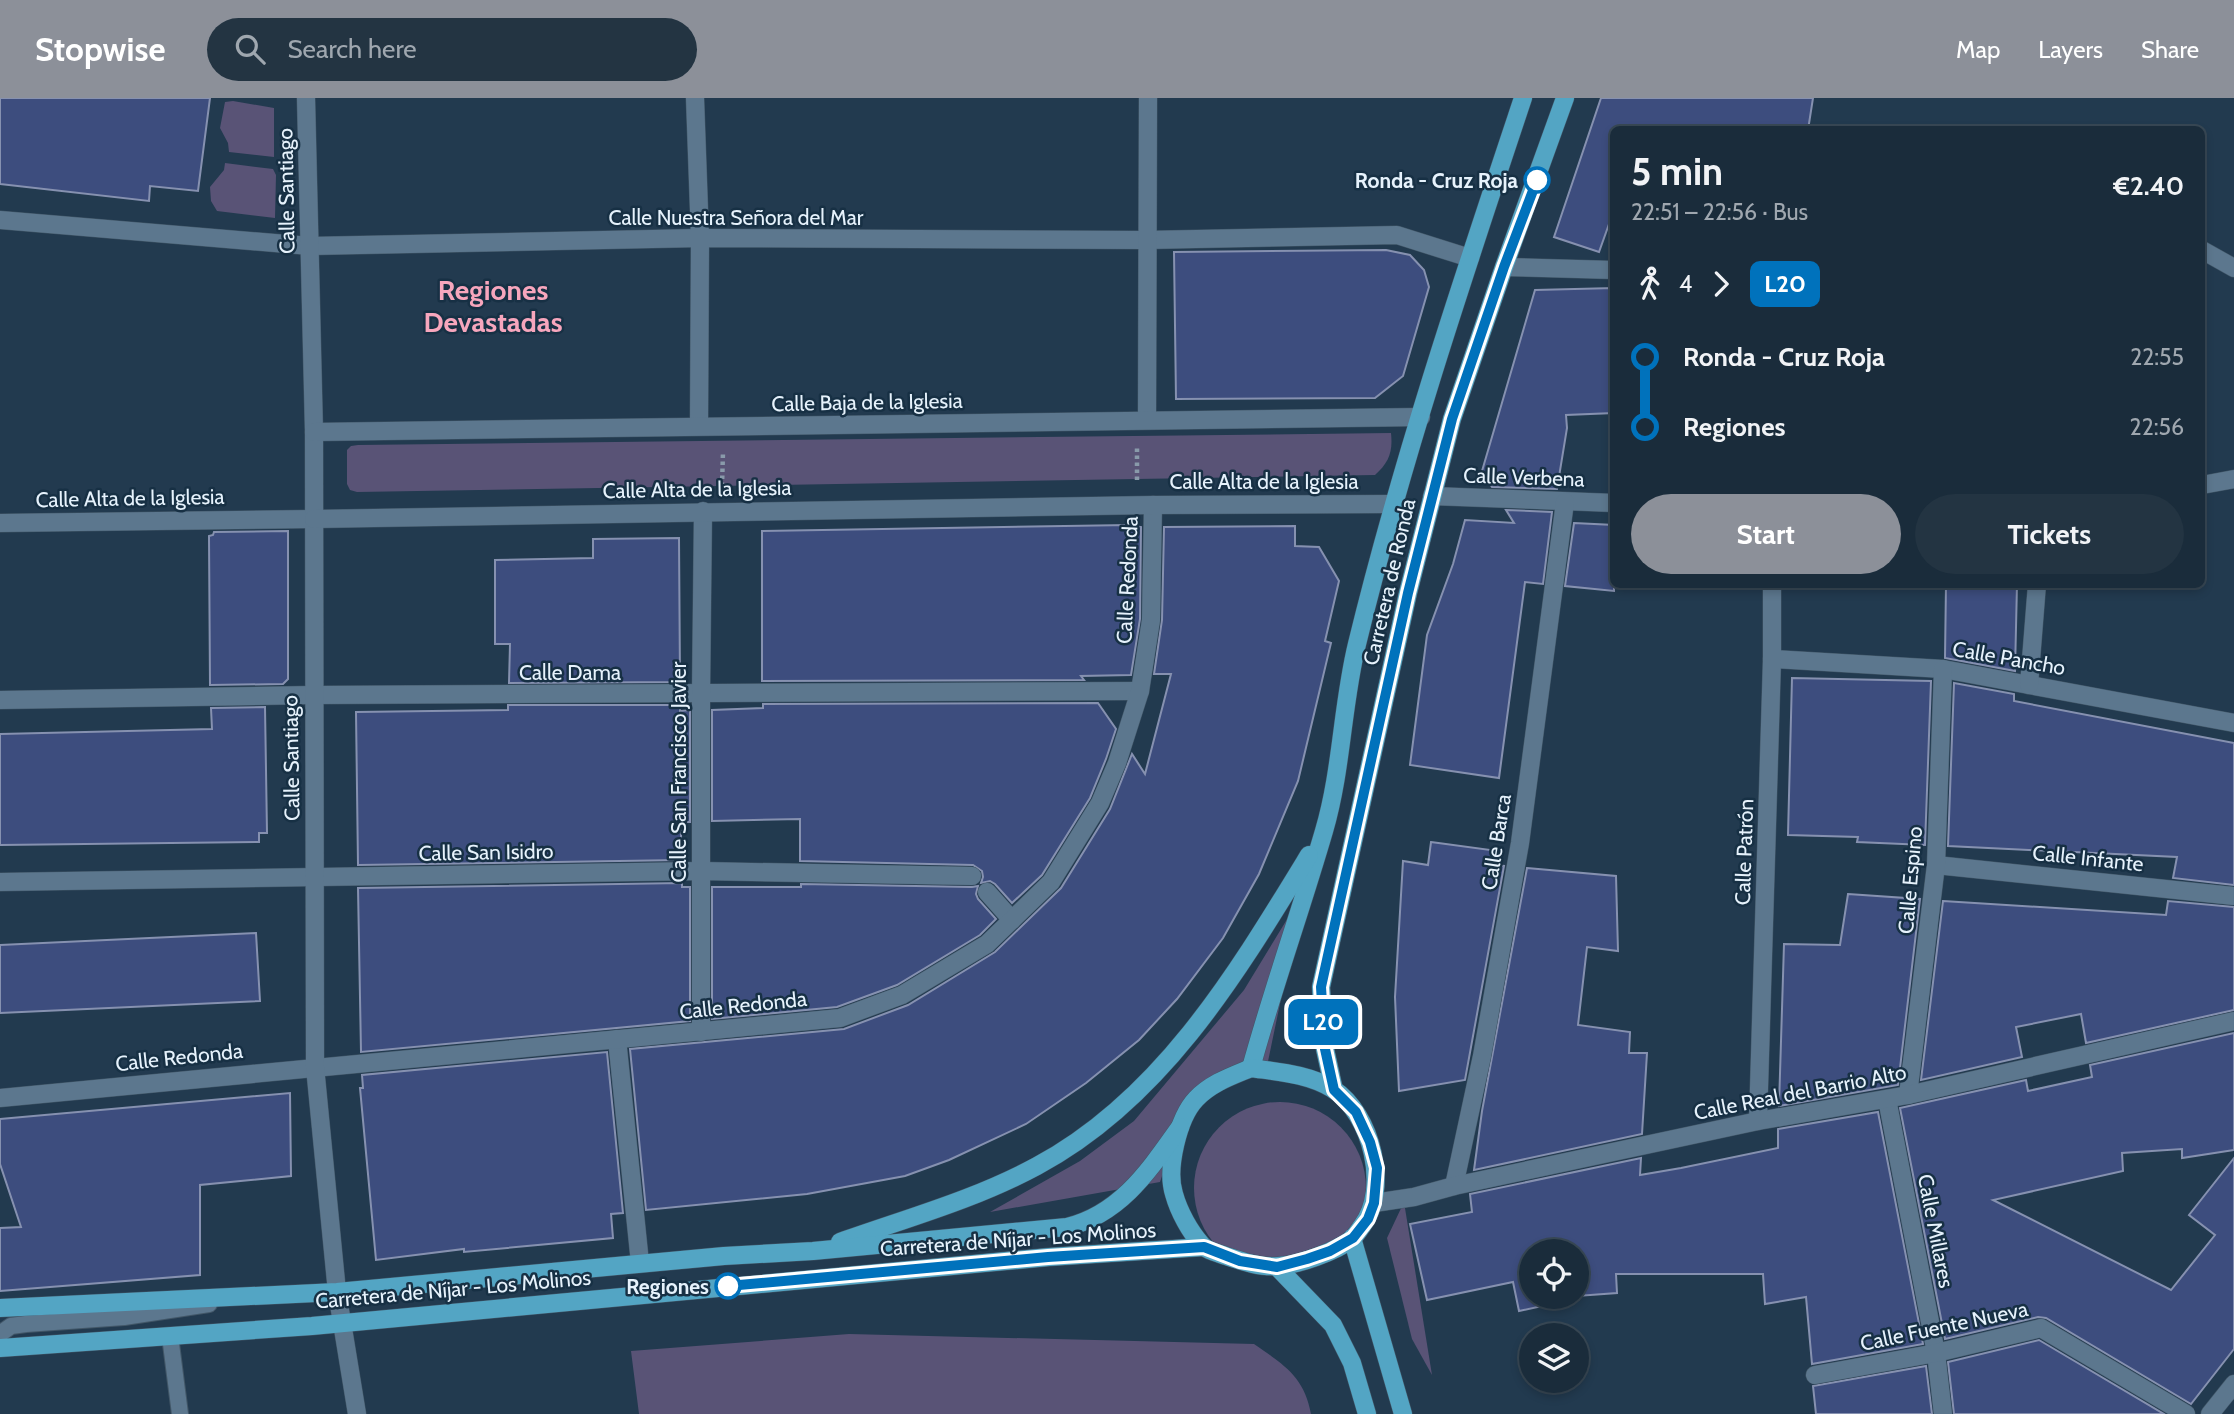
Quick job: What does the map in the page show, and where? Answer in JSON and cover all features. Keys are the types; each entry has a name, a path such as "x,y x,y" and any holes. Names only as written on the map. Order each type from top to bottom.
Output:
{"main road":[{"name":"Carretera de Ronda","path":"1251,1068 1268,1004 1325,828 1356,646 1394,504 1522,98"},
{"name":"Carretera de Ronda","path":"1334,1090 1325,1049 1321,987 1408,593 1452,419 1565,98"},
{"path":"813,1251 942,1209 991,1189 1038,1166 1083,1138 1146,1085 1199,1024 1257,941 1325,828"},
{"path":"813,1251 1067,1227 1085,1223 1128,1194 1149,1171 1195,1100 1222,1079 1251,1068 1299,1075 1334,1090 1356,1112 1370,1142 1377,1168 1374,1203 1368,1219 1353,1238 1330,1251 1277,1267 1240,1261 1204,1247 1184,1218 1173,1192 1172,1159 1180,1127"},
{"path":"1353,1238 1403,1414"},
{"name":"Carretera de Níjar - Los Molinos","path":"0,1348 342,1323 1035,1258 1204,1247"},
{"name":"Carretera de Níjar - Los Molinos","path":"0,1308 337,1292 640,1263 813,1251"},
{"path":"1277,1267 1333,1325 1352,1363 1367,1414"}],"street":[{"name":"Calle Santiago","path":"306,98 314,432 315,1067 337,1292 357,1414"},
{"path":"695,98 700,238 699,426"},
{"path":"1142,420 1148,98"},
{"name":"Calle Nuestra Señora del Mar","path":"0,220 310,246 700,238 1146,240 1397,235 1470,258"},
{"path":"2205,252 2234,268"},
{"path":"1504,267 1610,270"},
{"name":"Calle Baja de la Iglesia","path":"314,432 1420,417"},
{"path":"2205,484 2234,479"},
{"name":"Calle Verbena","path":"1432,496 1610,503"},
{"name":"Calle Barca","path":"1454,1186 1482,1056 1520,843 1565,502"},
{"name":"Calle Alta de la Iglesia","path":"0,523 704,511 1394,504"},
{"name":"Calle Redonda","path":"0,1098 840,1018 902,995 987,944 1013,919 1051,882 1100,803 1117,763 1140,691 1151,620 1145,505"},
{"name":"Calle San Francisco Javier","path":"701,1032 704,511"},
{"name":"Calle Patrón","path":"1758,1121 1772,588"},
{"path":"2029,685 2037,588"},
{"name":"Calle Pancho","path":"1772,659 1943,669 2234,723"},
{"name":"Calle Espino","path":"1908,1095 1937,865 1943,669"},
{"name":"Calle Dama","path":"0,700 313,695 1140,691"},
{"name":"Calle Infante","path":"1937,865 2234,896"},
{"name":"Calle San Isidro","path":"0,882 701,871 972,876"},
{"path":"987,892 1013,919"},
{"name":"Calle Real del Barrio Alto","path":"1374,1203 1414,1197 1454,1186 1758,1121 1908,1095 2234,1021"},
{"path":"617,1040 640,1263"},
{"name":"Calle Millares","path":"1887,1099 1936,1353 1943,1414"},
{"name":"Calle Fuente Nueva","path":"1815,1375 1936,1353 2041,1328 2186,1414"},
{"path":"2210,1414 2229,1402 2234,1384"}],"lane":[{"path":"0,1334 11,1326 124,1317 259,1296"},
{"path":"170,1336 180,1414"}],"path":[{"path":"1142,420 1145,505"},
{"path":"722,511 723,427"}],"shaded area":[{"path":"225,102 274,108 274,157 229,152 228,143 220,128"},
{"path":"225,163 273,169 276,175 275,218 217,211 211,201 210,187 224,170"},
{"path":"1391,433 1389,456 1375,475 357,492 350,490 347,484 347,450 358,445"},
{"path":"1303,893 1266,1071 1198,1097 1170,1152 1160,1182 990,1212 1080,1161 1134,1121 1244,990"},
{"path":"1280,1102 1313,1109 1341,1127 1359,1155 1366,1188 1359,1221 1341,1249 1313,1267 1280,1274 1247,1267 1219,1249 1201,1221 1194,1188 1201,1155 1219,1127 1247,1109"},
{"path":"1404,1202 1432,1375 1412,1339 1387,1238"},
{"path":"849,1334 1254,1344 1283,1365 1298,1381 1311,1414 639,1414 631,1351"}],"building":[{"path":"0,98 210,98 198,191 150,186 149,201 0,184"},
{"path":"1601,98 1813,98 1809,126 1610,126 1610,221 1599,252 1554,237"},
{"path":"1386,250 1410,255 1424,270 1429,287 1403,376 1375,398 1176,399 1174,252"},
{"path":"1610,288 1610,413 1566,415 1567,428 1557,489 1492,487 1482,471 1535,290"},
{"path":"1506,510 1552,512 1543,584 1525,582 1499,778 1410,765 1427,635 1453,564 1465,520 1514,523"},
{"path":"1574,523 1610,525 1610,588 1614,588 1614,591 1565,586"},
{"path":"1129,525 1141,527 1140,619 1131,675 1081,676 1084,680 762,681 762,531"},
{"path":"1295,526 1295,546 1319,547 1339,581 1325,641 1331,643 1298,781 1259,874 1223,938 1177,999 1139,1040 1086,1083 1026,1124 949,1160 905,1176 807,1194 646,1210 630,1049 844,1029 908,1005 995,952 1061,888 1110,809 1132,754 1145,774 1171,674 1154,674 1162,620 1164,527"},
{"path":"288,531 288,679 283,684 210,685 209,536 214,532"},
{"path":"679,538 680,682 509,683 510,644 495,644 495,560 593,558 593,539"},
{"path":"1946,588 2017,588 2015,671 1945,658"},
{"path":"1792,678 1931,681 1925,845 1857,842 1858,837 1788,835"},
{"path":"1954,683 2014,694 2014,701 2234,743 2234,885 2173,878 2177,857 1948,846"},
{"path":"1098,703 1116,729 1090,798 1042,875 1012,903 995,884 990,881 981,883 982,871 973,865 800,861 800,819 712,821 712,710 763,708 763,704"},
{"path":"508,705 680,705 680,711 690,710 690,822 681,822 681,860 358,865 356,712 508,710"},
{"path":"265,707 267,833 259,833 259,842 0,845 0,734 212,729 211,708"},
{"path":"1431,842 1498,851 1495,865 1504,866 1465,1080 1399,1091 1395,997 1403,861 1428,865"},
{"path":"1527,868 1616,876 1618,951 1587,947 1578,1025 1630,1032 1629,1053 1647,1053 1642,1134 1474,1170 1482,1111"},
{"path":"682,883 682,887 690,887 690,1021 361,1052 358,888"},
{"path":"801,884 978,886 978,899 996,919 980,935 897,985 837,1007 712,1019 712,887 801,887"},
{"path":"1848,894 1920,899 1898,1085 1779,1106 1784,944 1840,945"},
{"path":"1943,901 2166,915 2168,901 2234,907 2234,1010 2086,1043 2081,1014 2016,1027 2022,1057 1921,1080"},
{"path":"256,933 260,1001 0,1013 0,945"},
{"path":"2234,1033 2234,1150 2182,1158 2182,1149 2122,1153 2123,1171 1993,1200 2171,1290 2215,1235 2189,1215 2234,1158 2234,1349 2191,1404 2046,1318 2038,1317 1945,1339 1900,1108 2026,1080 2028,1091 2092,1077 2090,1065"},
{"path":"607,1052 623,1213 611,1214 613,1238 464,1252 464,1249 376,1260 360,1088 363,1088 362,1075"},
{"path":"290,1093 291,1176 200,1185 200,1275 0,1291 0,1228 21,1227 0,1164 0,1119"},
{"path":"1878,1112 1923,1344 1812,1364 1806,1297 1765,1304 1763,1274 1616,1274 1617,1293 1589,1295 1589,1239 1519,1239 1519,1309 1528,1309 1519,1311 1513,1282 1427,1300 1410,1224 1472,1212 1470,1194 1641,1158 1640,1175 1681,1168 1778,1148 1778,1129"},
{"path":"2039,1340 2164,1414 1954,1414 1948,1362"},
{"path":"1926,1366 1932,1414 1816,1414 1813,1386"}],"bus line":[{"name":"L20","path":"728,1286 1048,1257 1204,1247 1240,1261 1277,1267 1330,1251 1353,1238 1368,1219 1374,1203 1377,1168 1370,1142 1356,1112 1334,1090 1325,1049 1321,987 1408,593 1452,419 1537,180"}],"place":[{"name":"Ronda - Cruz Roja","path":"1537,180"},
{"name":"Regiones","path":"728,1286"}],"district":[{"name":"Regiones Devastadas","path":"493,306"}]}
